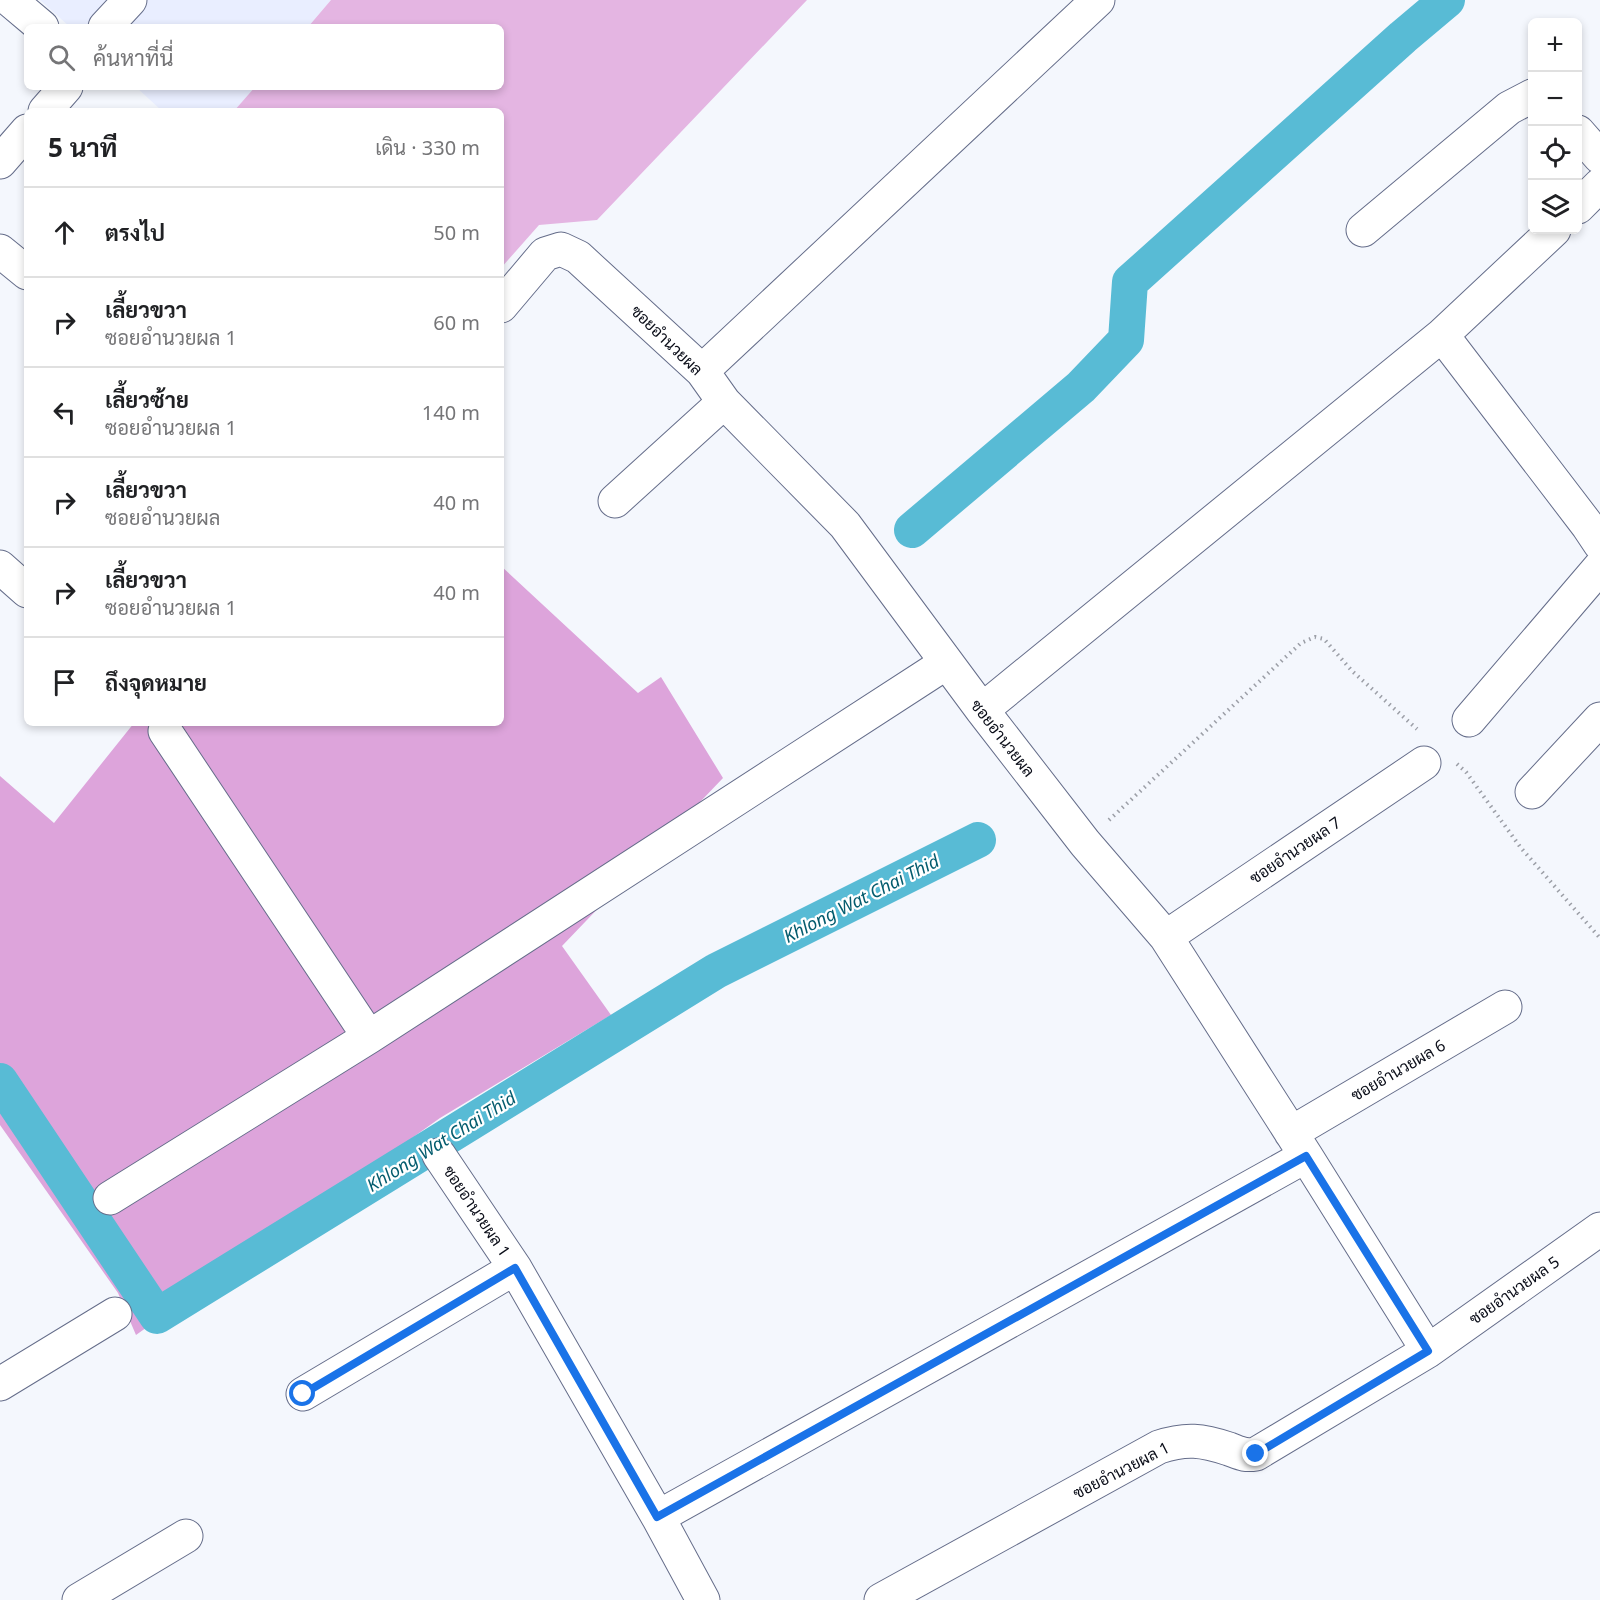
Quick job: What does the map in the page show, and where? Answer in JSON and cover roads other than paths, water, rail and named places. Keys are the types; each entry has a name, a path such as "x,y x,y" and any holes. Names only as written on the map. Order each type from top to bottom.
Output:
{"street":[{"path":"10,0 38,24"},
{"path":"108,24 130,0"},
{"path":"702,371 1098,0"},
{"path":"48,108 63,90"},
{"path":"1363,230 1509,108 1528,98"},
{"path":"0,162 24,134"},
{"path":"1582,137 1600,157"},
{"path":"1582,203 1600,185"},
{"path":"982,710 1442,335 1550,234"},
{"name":"ซอยอำนวยผล","path":"504,302 545,254 561,249 578,256 702,371 724,402 845,525 946,663 1084,843 1166,937 1428,1351"},
{"path":"0,251 24,271"},
{"path":"1442,335 1596,529"},
{"path":"615,501 724,402"},
{"path":"0,567 24,588"},
{"path":"1469,720 1600,567"},
{"path":"110,1198 369,1037 946,663"},
{"path":"1532,792 1600,719"},
{"path":"165,731 369,1037"},
{"name":"ซอยอำนวยผล 7","path":"1166,937 1432,751"},
{"name":"ซอยอำนวยผล 6","path":"1299,1145 1505,1007"},
{"path":"657,1517 1299,1145"},
{"name":"ซอยอำนวยผล 1","path":"439,1155 515,1268 703,1600"},
{"name":"ซอยอำนวยผล 5","path":"1428,1351 1600,1229"},
{"path":"303,1394 515,1268"},
{"path":"0,1384 115,1314"},
{"name":"ซอยอำนวยผล 1","path":"881,1600 1159,1447 1176,1441 1196,1440 1228,1448 1246,1456 1256,1454 1428,1351"},
{"path":"94,1596 186,1536"}],"waterway":[{"path":"912,530 1081,387 1126,340 1130,282 1447,0"},
{"name":"Khlong Wat Chai Thid","path":"0,1081 157,1316 716,971 978,840"}]}
